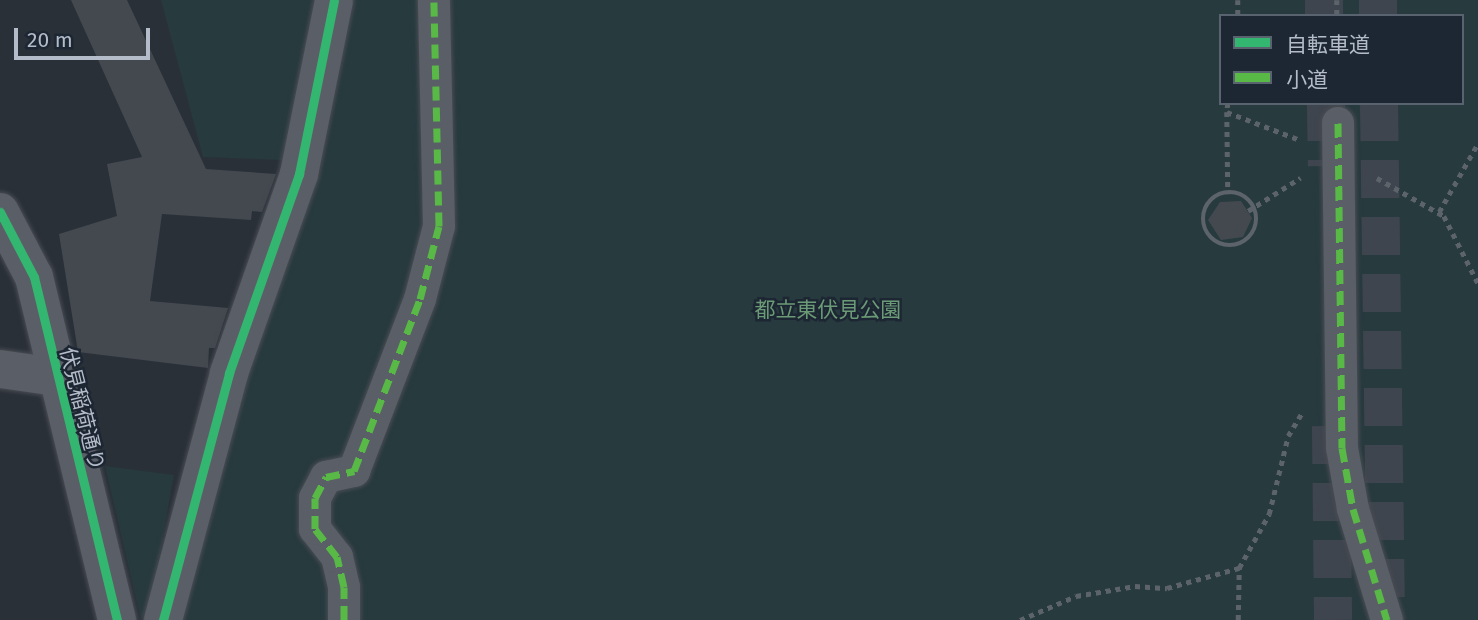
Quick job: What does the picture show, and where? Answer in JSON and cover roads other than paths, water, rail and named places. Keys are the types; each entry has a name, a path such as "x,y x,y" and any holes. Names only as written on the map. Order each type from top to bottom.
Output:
{"street":[{"path":"163,620 229,373 299,174 334,0"},
{"path":"344,620 344,587 337,557 315,529 315,498 326,477 354,471 420,299 439,226 434,0"},
{"path":"1338,123 1342,413 1346,478 1387,620"},
{"name":"伏見稲荷通り","path":"0,212 34,277 56,377 117,620"},
{"path":"0,369 56,377"}],"tunnel":[{"path":"1324,0 1324,14"},
{"path":"1378,0 1378,14"},
{"path":"1326,105 1327,166"},
{"path":"1379,105 1386,616"},
{"path":"1331,426 1333,620"}],"park label":[{"name":"都立東伏見公園","path":"828,310"}]}
